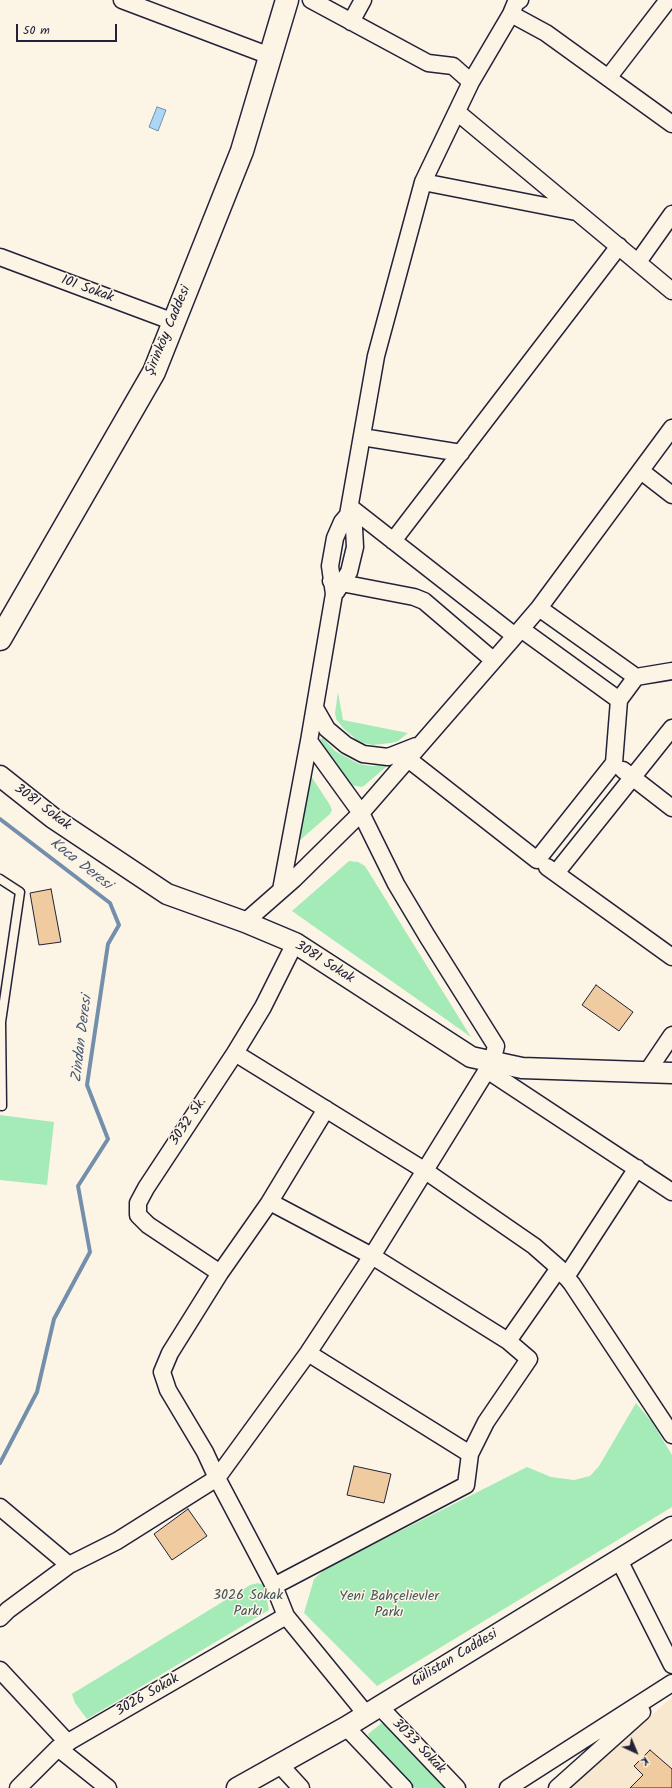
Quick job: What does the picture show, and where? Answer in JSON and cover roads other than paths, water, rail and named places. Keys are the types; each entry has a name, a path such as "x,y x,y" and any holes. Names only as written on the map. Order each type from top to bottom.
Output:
{"main road":[{"name":"Şirinköy Caddesi","path":"0,639 154,372 242,151 287,0"}],"street":[{"path":"122,0 270,56"},
{"path":"311,0 428,64 453,66 471,82"},
{"path":"351,22 363,0"},
{"path":"608,78 668,0"},
{"path":"281,890 336,586 330,566 335,538 349,511 376,356 423,182 471,82 515,4 546,33 672,124"},
{"path":"457,112 672,291"},
{"path":"423,182 578,212"},
{"path":"638,262 672,214"},
{"path":"393,542 619,246"},
{"name":"101 Sokak","path":"0,257 174,322"},
{"path":"245,922 281,890 361,813 518,632 538,608 672,428"},
{"path":"362,437 461,453"},
{"path":"641,471 672,495"},
{"path":"349,511 518,632 619,700"},
{"path":"336,586 349,572 355,547 354,528 349,511"},
{"path":"336,586 414,597 424,601 493,660"},
{"path":"538,608 636,677"},
{"path":"537,860 614,763 619,700 636,677 672,671"},
{"path":"315,708 327,729 346,745 363,754 388,757 421,744"},
{"path":"556,873 632,776 672,728"},
{"path":"0,1618 8,1610 69,1565 117,1541 217,1478 308,1353 372,1256 489,1066 496,1046 400,890 361,813 309,741"},
{"path":"408,759 537,860 672,957"},
{"path":"614,763 672,808"},
{"name":"3081 Sokak","path":"0,776 52,818 167,894 245,922 295,943 471,1057 489,1066 672,1073"},
{"name":"3032 Sk.","path":"220,1273 148,1225 138,1215 138,1203 146,1188 235,1053 263,1007 295,943"},
{"path":"647,1072 672,1034"},
{"path":"235,1053 424,1170 534,1246 563,1272 672,1435"},
{"path":"489,1066 672,1192"},
{"path":"220,1273 269,1203 326,1109"},
{"path":"508,1341 563,1272 637,1168"},
{"path":"269,1203 272,1202 372,1256 508,1341 529,1358 486,1422 470,1454 466,1485 274,1586"},
{"name":"3033 Sokak","path":"220,1273 170,1353 162,1372 168,1390 205,1452 217,1478 274,1586 286,1616 373,1710 457,1788"},
{"path":"308,1353 470,1454"},
{"path":"0,1507 69,1565"},
{"name":"Gülistan Caddesi","path":"237,1788 346,1727 672,1527"},
{"path":"619,1560 672,1665"},
{"name":"3026 Sokak","path":"18,1788 63,1745 286,1616"},
{"path":"0,1670 63,1745 108,1788"},
{"path":"508,1788 672,1684"},
{"path":"557,1788 672,1684"},
{"path":"346,1727 404,1788"},
{"path":"280,1765 301,1788"}],"lane":[{"path":"0,879 20,892 1,1022 2,1106"}],"water":[{"path":"157,107 166,110 158,131 149,127"}],"waterway":[{"name":"Zindan Deresi","path":"0,819 110,903 119,925 108,944 87,1085 108,1139 78,1186 90,1252 54,1319 37,1392 0,1463"}],"water label":[{"name":"Koca Deresi","path":"80,865"}],"park label":[{"name":"3026 Sokak Parkı","path":"248,1606"},
{"name":"Yeni Bahçelievler Parkı","path":"389,1606"}]}
